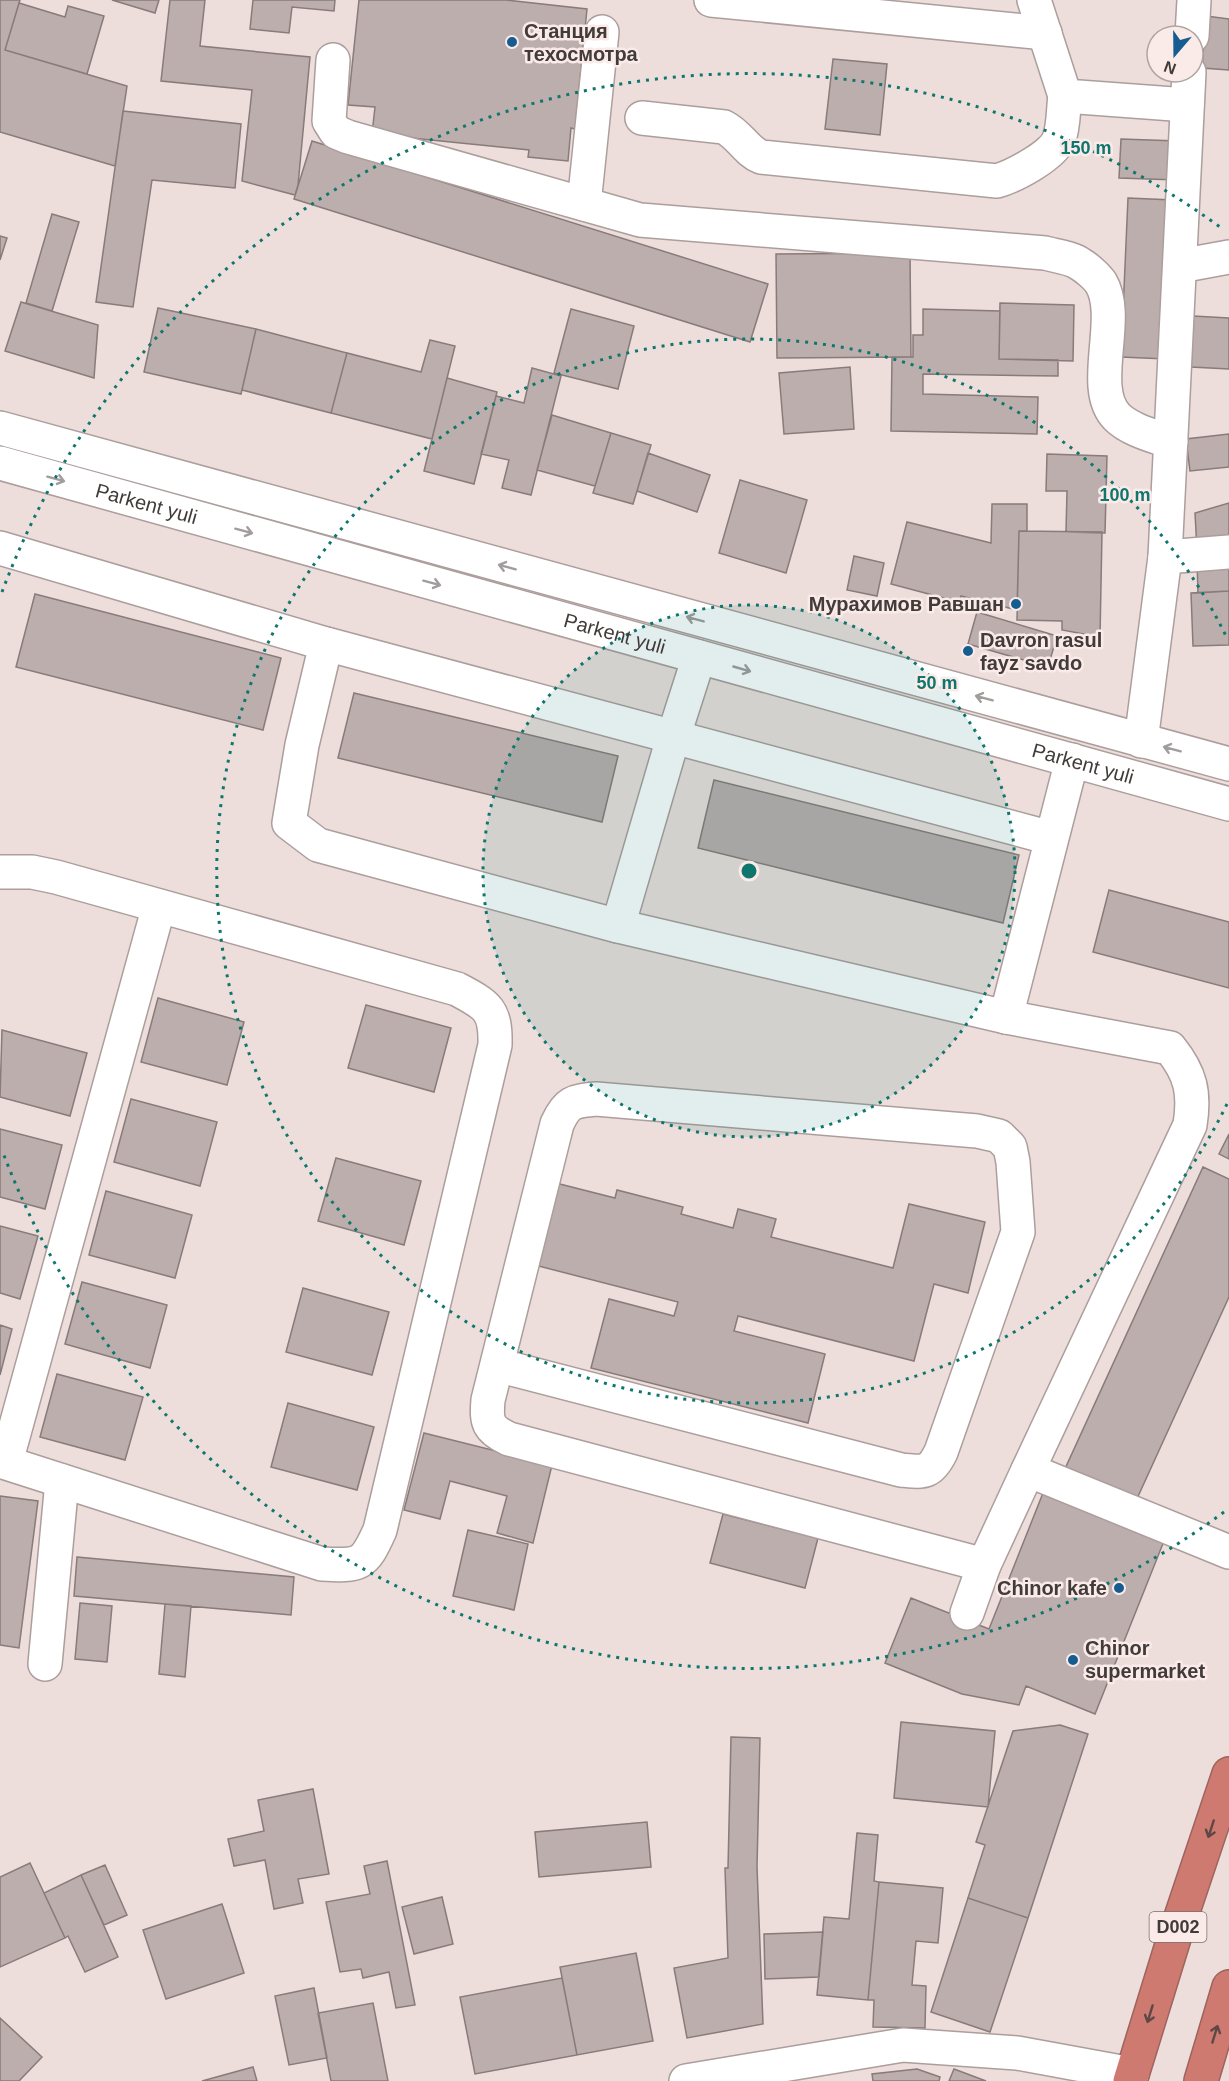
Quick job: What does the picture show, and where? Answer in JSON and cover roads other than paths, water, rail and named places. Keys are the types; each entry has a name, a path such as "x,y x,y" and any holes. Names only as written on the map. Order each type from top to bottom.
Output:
{"highway":[{"name":"D002","path":"1131,2078 1229,1773"},
{"path":"1201,2081 1229,1987"}],"street":[{"path":"711,0 869,8 1045,33"},
{"path":"642,118 724,127 733,132 754,154 761,157 997,181 1019,172 1055,147 1059,139 1065,96 1034,0"},
{"path":"1193,24 1194,0"},
{"path":"584,204 602,32"},
{"path":"333,60 329,121 336,132 359,141 584,204 640,219 1045,253 1079,262 1100,282 1108,303 1105,385 1107,404 1117,418 1171,442"},
{"path":"1141,741 1166,557 1189,84"},
{"path":"1065,96 1187,105"},
{"path":"1180,266 1229,257"},
{"name":"Parkent yuli","path":"0,428 1229,764"},
{"name":"Parkent yuli","path":"0,463 1229,804"},
{"path":"0,548 326,644 1051,838"},
{"path":"1166,557 1229,552"},
{"path":"326,644 302,745 289,823 318,845 618,926 1006,1017 1170,1048 1184,1064 1191,1083 1193,1106 1190,1125 984,1565 967,1613"},
{"path":"618,926 699,657"},
{"path":"1006,1017 1072,760"},
{"path":"0,872 32,872 56,877 457,989 483,1003 496,1023 495,1045 380,1530 370,1554 352,1565 322,1564 3,1462 159,906"},
{"path":"497,1365 901,1470 922,1472 935,1465 941,1452 1018,1232 1014,1162 1010,1147 999,1136 977,1131 596,1099 577,1101 563,1109 556,1124 488,1400 486,1419 495,1432 509,1439 984,1565"},
{"path":"1028,1470 1229,1552"},
{"path":"45,1664 62,1481"},
{"path":"686,2081 903,2045 1017,2053 1131,2078"}],"place":[{"name":"Станция техосмотра","path":"512,42"},
{"name":"Мурахимов Равшан","path":"1016,604"},
{"name":"Davron rasul fayz savdo","path":"968,651"},
{"name":"Chinor kafe","path":"1119,1588"},
{"name":"Chinor supermarket","path":"1073,1660"}]}
